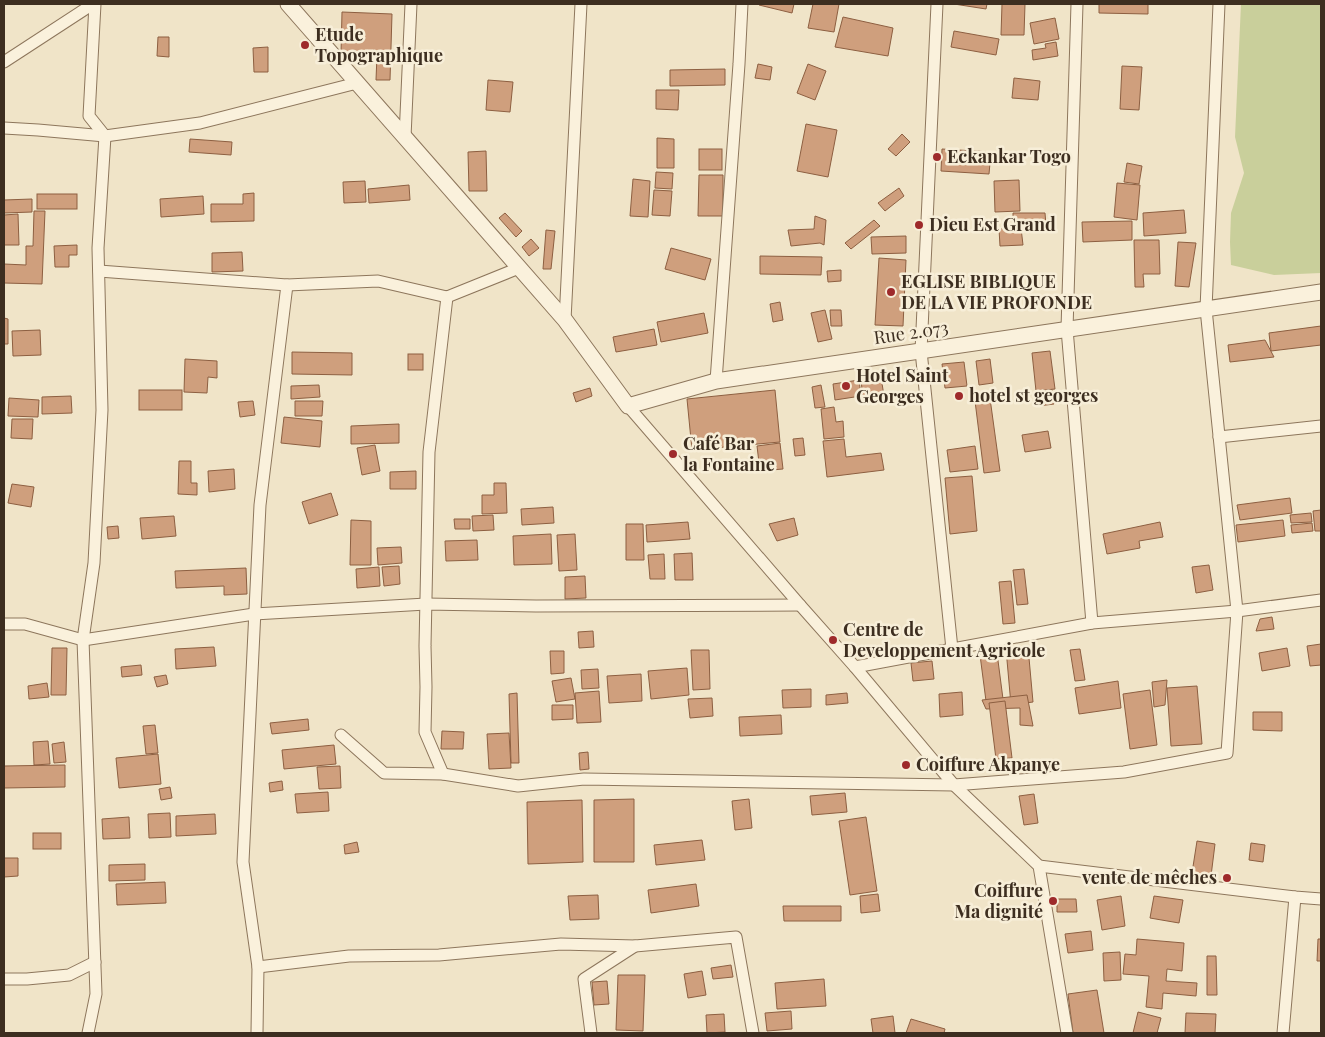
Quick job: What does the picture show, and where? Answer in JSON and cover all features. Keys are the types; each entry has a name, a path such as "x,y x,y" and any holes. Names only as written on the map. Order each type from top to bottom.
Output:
{"street":[{"path":"4,62 94,4"},
{"path":"88,1033 96,994 83,640 94,562 102,410 98,248 105,136 89,116 94,4"},
{"path":"288,4 564,320 628,406 855,667 954,785 1039,866 1321,899"},
{"path":"405,137 411,4"},
{"path":"564,320 581,4"},
{"path":"716,381 742,4"},
{"path":"937,4 921,351 952,649"},
{"path":"1077,4 1067,329 1092,623"},
{"path":"341,735 384,772 443,774 518,786 584,779 954,785 1124,772 1227,753 1237,611 1206,309 1218,4"},
{"path":"4,128 105,136 200,123 357,83"},
{"path":"99,271 288,285 378,281 447,297 519,268"},
{"path":"257,1033 258,967 243,862 260,505 288,285"},
{"name":"Rue 2.073","path":"628,406 716,381 1321,292"},
{"path":"443,774 425,732 425,646 429,452 447,297"},
{"path":"1219,437 1321,426"},
{"path":"855,667 1092,623 1237,611 1321,600"},
{"path":"4,624 24,624 83,640 254,614 426,604 536,606 800,605"},
{"path":"1039,866 1067,1033"},
{"path":"1283,1033 1296,897"},
{"path":"258,967 349,956 439,955 561,944 635,946 736,937 753,1033"},
{"path":"591,1033 584,979 635,946"},
{"path":"4,980 69,975 95,962"}],"green space":[{"path":"1241,4 1321,4 1321,273 1274,275 1231,265 1231,213 1244,173 1235,137"}],"building":[{"path":"759,4 794,4 792,13"},
{"path":"813,4 839,4 834,32 808,28"},
{"path":"954,4 987,4 986,9"},
{"path":"1002,4 1025,4 1024,35 1001,35"},
{"path":"1099,4 1148,4 1148,14 1099,13"},
{"path":"342,12 392,14 390,80 376,80 377,55 341,54"},
{"path":"843,17 893,28 888,56 835,47"},
{"path":"1055,18 1059,39 1034,44 1030,23"},
{"path":"954,31 999,39 996,55 951,47"},
{"path":"158,37 169,37 169,57 157,56"},
{"path":"1056,42 1058,56 1033,60 1032,50 1046,48 1045,44"},
{"path":"268,47 268,72 254,72 253,48"},
{"path":"758,64 772,67 770,80 755,78"},
{"path":"808,64 826,71 815,100 797,93"},
{"path":"1122,66 1142,67 1139,110 1120,109"},
{"path":"725,69 725,85 670,86 670,70"},
{"path":"1014,78 1040,81 1038,100 1012,98"},
{"path":"488,80 513,82 510,112 486,110"},
{"path":"656,90 679,90 678,110 656,109"},
{"path":"806,124 837,130 828,177 797,171"},
{"path":"902,134 910,142 896,156 888,149"},
{"path":"657,138 674,139 674,168 657,168"},
{"path":"190,139 232,142 231,155 189,152"},
{"path":"699,149 722,149 722,170 699,170"},
{"path":"942,149 991,152 989,174 941,171"},
{"path":"486,151 487,191 469,191 468,152"},
{"path":"1127,163 1142,166 1139,184 1124,182"},
{"path":"656,172 673,173 672,189 655,188"},
{"path":"699,175 723,175 723,216 698,216"},
{"path":"633,179 650,181 648,217 630,216"},
{"path":"1019,180 1020,211 995,212 994,181"},
{"path":"365,181 366,202 344,203 343,182"},
{"path":"1117,183 1140,185 1137,220 1114,217"},
{"path":"409,185 410,200 369,203 368,189"},
{"path":"899,188 904,196 885,211 878,203"},
{"path":"654,190 672,191 670,216 652,215"},
{"path":"254,193 254,221 211,222 211,204 243,204 243,194"},
{"path":"37,194 77,194 77,209 37,209"},
{"path":"203,196 204,214 161,217 160,199"},
{"path":"32,199 32,212 4,213 4,200"},
{"path":"1184,210 1186,233 1144,236 1143,213"},
{"path":"34,211 45,211 42,284 4,283 4,264 26,265 26,246 33,246"},
{"path":"505,213 522,231 516,237 499,218"},
{"path":"1013,213 1045,213 1046,225 1013,225"},
{"path":"18,214 19,245 4,245 4,215"},
{"path":"815,216 826,220 824,245 820,243 791,246 788,230 814,229"},
{"path":"874,220 880,226 851,249 845,243"},
{"path":"1132,221 1132,240 1083,242 1082,222"},
{"path":"1021,228 1023,245 1000,246 999,229"},
{"path":"546,230 555,231 551,269 543,269"},
{"path":"906,236 906,253 872,254 871,237"},
{"path":"531,239 539,248 529,256 522,247"},
{"path":"1134,240 1159,240 1160,274 1143,274 1144,287 1135,287"},
{"path":"1178,242 1196,243 1189,287 1175,286"},
{"path":"77,245 77,255 69,255 69,267 55,267 54,246"},
{"path":"671,248 711,259 705,280 665,269"},
{"path":"242,252 243,271 212,272 212,253"},
{"path":"760,256 822,257 821,275 760,274"},
{"name":"EGLISE BIBLIQUE DE LA VIE PROFONDE","path":"879,258 906,260 903,326 875,325"},
{"path":"841,270 841,281 828,282 827,271"},
{"path":"780,302 783,320 773,322 770,304"},
{"path":"825,310 832,339 818,342 811,313"},
{"path":"830,310 841,310 842,326 831,326"},
{"path":"704,313 708,333 661,342 657,322"},
{"path":"4,318 8,319 8,344 4,344"},
{"path":"1321,326 1321,345 1271,351 1269,333"},
{"path":"654,329 657,345 616,352 613,337"},
{"path":"40,330 41,355 13,356 12,331"},
{"path":"1265,340 1274,357 1230,362 1228,345"},
{"path":"1050,351 1055,389 1036,391 1032,353"},
{"path":"292,352 352,353 352,375 292,374"},
{"path":"408,354 423,354 423,370 408,370"},
{"path":"185,359 217,361 217,378 208,377 207,393 184,392"},
{"path":"990,359 993,383 979,385 976,361"},
{"path":"964,362 967,386 945,388 942,364"},
{"path":"881,377 884,396 863,398 861,380"},
{"path":"859,380 861,396 835,400 833,384"},
{"path":"319,385 320,397 291,399 291,386"},
{"path":"821,385 825,407 815,408 812,387"},
{"path":"590,388 592,396 576,402 573,393"},
{"path":"139,390 182,390 182,410 139,410"},
{"path":"775,390 780,442 692,450 687,399"},
{"path":"989,391 1000,471 984,473 974,393"},
{"path":"1053,391 1054,404 1038,406 1037,393"},
{"path":"71,396 72,413 42,414 42,397"},
{"path":"9,398 39,400 38,417 8,416"},
{"path":"253,401 255,415 240,417 238,402"},
{"path":"295,401 323,401 322,416 295,416"},
{"path":"834,407 836,422 843,421 844,437 824,439 821,409"},
{"path":"284,417 322,421 320,447 281,443"},
{"path":"12,419 33,419 32,439 11,438"},
{"path":"399,424 399,443 351,444 351,426"},
{"path":"1048,431 1051,448 1025,452 1022,435"},
{"path":"803,438 805,455 795,456 793,439"},
{"path":"844,439 846,457 881,453 884,470 827,477 823,441"},
{"path":"780,443 783,469 760,471 757,446"},
{"path":"375,445 380,471 362,475 357,448"},
{"path":"975,446 978,469 950,472 947,450"},
{"path":"179,461 191,461 191,483 197,483 197,495 178,494"},
{"path":"234,469 235,489 209,492 208,471"},
{"path":"416,471 416,489 390,489 390,472"},
{"path":"972,476 977,531 950,534 945,478"},
{"path":"494,483 506,483 507,513 482,514 482,495 494,495"},
{"path":"12,484 34,487 31,507 8,503"},
{"path":"331,493 338,515 309,524 302,502"},
{"path":"1290,498 1292,513 1240,520 1237,505"},
{"path":"553,507 554,523 522,525 521,509"},
{"path":"1321,510 1321,531 1315,531 1313,511"},
{"path":"1311,513 1312,522 1291,523 1290,515"},
{"path":"493,515 494,530 473,531 472,516"},
{"path":"174,516 176,536 142,539 140,518"},
{"path":"794,518 798,535 777,541 769,524"},
{"path":"454,519 470,519 470,529 455,529"},
{"path":"351,520 371,521 371,565 350,565"},
{"path":"1283,520 1285,536 1238,542 1236,525"},
{"path":"688,522 690,539 647,542 646,525"},
{"path":"1160,522 1163,537 1139,541 1140,548 1107,554 1103,534"},
{"path":"1312,523 1313,531 1292,533 1291,525"},
{"path":"626,524 643,524 644,560 626,560"},
{"path":"118,526 119,538 108,539 107,527"},
{"path":"551,534 552,564 514,565 513,536"},
{"path":"575,534 577,570 559,571 557,535"},
{"path":"477,540 478,560 446,561 445,541"},
{"path":"401,547 402,563 378,565 377,548"},
{"path":"692,553 693,580 675,580 674,554"},
{"path":"664,554 665,579 650,579 648,555"},
{"path":"1209,565 1213,590 1196,593 1192,567"},
{"path":"399,566 400,584 384,586 382,567"},
{"path":"379,567 380,586 357,588 356,569"},
{"path":"246,568 247,594 224,595 224,586 176,588 175,571"},
{"path":"1024,569 1028,604 1017,605 1013,570"},
{"path":"585,576 586,598 565,599 565,577"},
{"path":"1011,581 1015,623 1003,624 999,582"},
{"path":"1272,617 1274,629 1256,631 1260,619"},
{"path":"593,631 594,647 579,648 578,632"},
{"path":"1321,644 1321,665 1310,666 1307,646"},
{"path":"214,647 216,666 176,669 175,649"},
{"path":"1028,647 1033,702 1011,705 1006,649"},
{"path":"52,648 67,648 66,695 51,695"},
{"path":"1287,648 1290,666 1262,671 1259,653"},
{"path":"1080,649 1085,680 1075,681 1070,650"},
{"path":"691,650 709,650 710,689 693,690"},
{"path":"550,651 564,651 564,673 551,674"},
{"path":"997,653 1003,699 986,701 980,655"},
{"path":"932,661 934,679 913,681 911,663"},
{"path":"141,665 142,675 122,677 121,667"},
{"path":"687,668 689,695 651,699 648,671"},
{"path":"598,669 599,688 582,689 581,670"},
{"path":"641,674 642,701 609,703 607,676"},
{"path":"166,675 168,684 157,687 154,677"},
{"path":"571,678 575,699 556,702 552,681"},
{"path":"1167,680 1165,705 1154,707 1152,682"},
{"path":"1118,681 1121,708 1079,714 1075,688"},
{"path":"47,683 49,697 29,699 28,686"},
{"path":"1197,686 1202,744 1171,746 1167,688"},
{"path":"811,689 811,707 783,708 782,690"},
{"path":"1150,690 1157,745 1130,749 1123,694"},
{"path":"599,691 601,722 577,723 575,693"},
{"path":"962,692 963,715 940,717 939,694"},
{"path":"517,693 519,763 511,763 509,694"},
{"path":"847,693 848,703 826,705 826,695"},
{"path":"1027,695 1033,726 1020,725 1020,708 986,709 982,700"},
{"path":"712,698 713,716 690,718 688,699"},
{"path":"1005,701 1012,758 996,759 989,703"},
{"path":"552,705 573,705 573,719 552,720"},
{"path":"1253,712 1282,712 1282,731 1253,730"},
{"path":"781,715 782,734 740,736 739,717"},
{"path":"308,719 309,730 272,734 270,723"},
{"path":"155,725 158,753 146,754 143,726"},
{"path":"442,731 464,732 463,749 441,749"},
{"path":"509,733 511,768 489,769 487,734"},
{"path":"48,741 50,764 34,765 33,742"},
{"path":"64,742 66,762 54,763 52,744"},
{"path":"334,745 336,764 284,769 282,750"},
{"path":"588,752 589,769 580,770 579,753"},
{"path":"158,754 161,784 119,788 116,758"},
{"path":"65,765 65,787 4,788 4,766"},
{"path":"340,766 341,788 319,789 317,767"},
{"path":"282,781 283,790 270,792 269,783"},
{"path":"170,787 172,798 161,800 159,789"},
{"path":"328,792 329,811 297,813 295,794"},
{"path":"845,793 847,812 812,815 810,796"},
{"path":"1034,794 1038,823 1024,825 1019,796"},
{"path":"634,799 634,862 594,862 594,800"},
{"path":"749,799 752,828 735,830 732,801"},
{"path":"582,800 583,862 528,864 527,802"},
{"path":"170,813 171,837 149,838 148,814"},
{"path":"215,814 216,834 176,836 176,816"},
{"path":"129,817 130,838 103,839 102,819"},
{"path":"866,817 877,891 850,895 839,821"},
{"path":"33,833 61,833 61,849 33,849"},
{"path":"702,840 705,860 656,865 654,845"},
{"path":"1197,841 1215,844 1211,876 1192,873"},
{"path":"357,842 359,852 345,854 344,845"},
{"path":"1251,843 1265,845 1263,862 1249,860"},
{"path":"4,858 18,858 18,876 4,877"},
{"path":"145,864 145,880 109,881 109,865"},
{"path":"165,882 166,903 117,905 116,884"},
{"path":"696,884 699,906 651,913 648,890"},
{"path":"878,894 880,911 861,913 860,896"},
{"path":"598,895 599,919 570,920 568,896"},
{"path":"1121,896 1125,926 1102,930 1097,900"},
{"path":"1154,896 1183,900 1179,923 1150,918"},
{"path":"1057,899 1076,899 1077,912 1057,912"},
{"path":"783,906 841,906 841,921 784,921"},
{"path":"1091,931 1093,950 1068,953 1065,934"},
{"path":"1137,939 1184,943 1182,971 1167,969 1166,981 1197,983 1196,996 1163,993 1162,1009 1146,1007 1149,976 1123,974 1125,954 1136,955"},
{"path":"1318,939 1321,939 1321,961 1317,961"},
{"path":"1120,952 1121,980 1104,981 1103,953"},
{"path":"1207,956 1216,956 1217,995 1207,995"},
{"path":"731,965 733,977 713,979 711,968"},
{"path":"702,971 706,995 688,998 684,974"},
{"path":"618,975 645,975 643,1031 616,1030"},
{"path":"824,979 826,1006 777,1009 775,983"},
{"path":"607,981 609,1004 594,1005 592,982"},
{"path":"1097,990 1104,1033 1073,1033 1068,994"},
{"path":"791,1011 792,1029 767,1031 765,1013"},
{"path":"1138,1012 1161,1018 1157,1033 1133,1033"},
{"path":"1186,1013 1216,1014 1215,1033 1185,1033"},
{"path":"724,1014 725,1032 707,1033 706,1015"},
{"path":"893,1016 895,1033 873,1033 871,1019"},
{"path":"911,1019 945,1029 944,1033 906,1033"}],"place":[{"name":"Etude Topographique","path":"305,45"},
{"name":"Eckankar Togo","path":"937,157"},
{"name":"Dieu Est Grand","path":"919,225"},
{"name":"EGLISE BIBLIQUE DE LA VIE PROFONDE","path":"891,292"},
{"name":"Hotel Saint Georges","path":"846,386"},
{"name":"hotel st georges","path":"959,396"},
{"name":"Café Bar la Fontaine","path":"673,454"},
{"name":"Centre de Developpement Agricole","path":"833,640"},
{"name":"Coiffure Akpanye","path":"906,765"},
{"name":"vente de mêches","path":"1227,878"},
{"name":"Coiffure Ma dignité","path":"1053,901"}]}
